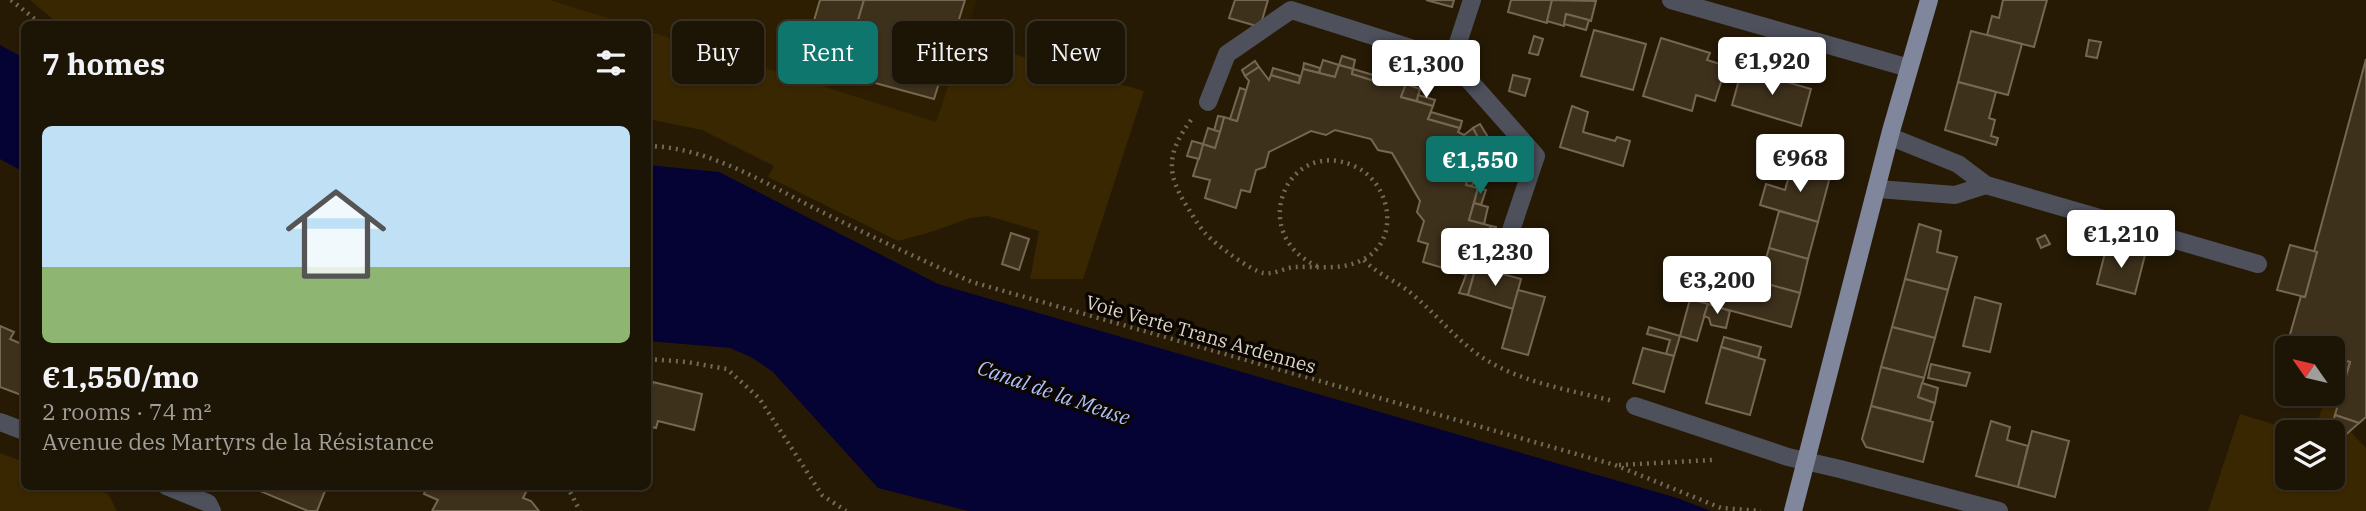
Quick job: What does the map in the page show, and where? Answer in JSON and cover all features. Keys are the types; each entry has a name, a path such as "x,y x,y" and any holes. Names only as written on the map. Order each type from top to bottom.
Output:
{"main road":[{"path":"1793,511 1909,68 1930,0"}],"street":[{"path":"1452,61 1472,0"},
{"path":"1671,0 1909,68"},
{"path":"1208,102 1227,54 1291,10 1452,61 1536,156 1502,257"},
{"path":"1891,137 1958,164 1986,185 2258,264"},
{"path":"1878,189 1955,195 1986,185"},
{"path":"1634,406 1806,462 1999,511"},
{"path":"0,422 21,430"},
{"path":"176,490 208,503 212,511"}],"path":[{"path":"11,0 37,21"},
{"path":"1208,102 1182,134 1171,168 1172,178 1206,234 1264,274 1295,267 1307,269 1317,266 1348,266 1364,260 1375,251 1387,228 1389,214 1380,190 1359,168 1345,162 1312,164 1297,173 1289,183 1279,206 1282,234 1302,260 1317,266"},
{"name":"Voie Verte Trans Ardennes","path":"651,146 663,146 706,157 742,172 895,248 972,282 1615,465 1721,508 1761,511"},
{"path":"1364,260 1381,275 1409,291 1450,332 1497,367 1534,381 1634,406"},
{"path":"651,359 727,369 759,398 822,495 846,511"},
{"path":"1615,465 1720,460"},
{"path":"568,490 580,511"}],"shaded area":[{"path":"30,0 550,0 617,21 55,21"},
{"path":"550,0 977,0 970,21 892,21 892,84 949,84 936,123 814,84 878,84 878,21 778,21 778,73 764,68 764,21 672,21 672,39 651,32 651,21 617,21"},
{"path":"651,32 672,39 672,84 764,84 764,68 778,72 778,84 816,84 936,122 949,84 1013,84 1013,54 1027,58 1027,84 1119,84 1144,91 1083,279 1030,279 1039,231 988,216 970,218 898,241 768,177 774,166 702,130 651,120"},
{"path":"2323,406 2337,406 2333,420 2318,420"},
{"path":"2240,414 2275,424 2275,490 2345,490 2345,435 2350,431 2366,448 2366,511 2208,511"},
{"path":"0,453 21,461 21,490 97,490 108,494 117,511 0,511"}],"water":[{"path":"0,45 21,56 21,170 0,159"},
{"name":"Canal de la Meuse","path":"651,165 719,172 938,284 1677,498 1711,511 968,511 878,488 773,372 751,357 730,348 651,341"}],"building":[{"path":"820,0 864,0 858,21 814,21"},
{"path":"864,0 965,0 958,21 892,21 892,84 939,84 934,99 878,84 878,21 858,21"},
{"path":"1235,0 1268,0 1260,27 1229,18"},
{"path":"1426,0 1454,0 1452,7"},
{"path":"1511,0 1552,0 1547,23 1508,12"},
{"path":"1552,0 1596,1 1591,21 1566,14 1564,26 1547,21"},
{"path":"2003,0 2047,0 2034,47 1987,35 1992,16 1999,18"},
{"path":"1566,14 1589,20 1586,30 1564,24"},
{"path":"1594,30 1646,44 1633,90 1581,76"},
{"path":"1971,31 2022,44 2008,95 1958,82"},
{"path":"1534,36 1543,39 1538,55 1529,53"},
{"path":"1661,38 1710,53 1707,60 1726,66 1715,101 1696,95 1692,111 1643,96"},
{"path":"2089,40 2101,42 2097,58 2086,56"},
{"path":"1342,56 1355,60 1353,69 1339,65"},
{"path":"2366,59 2366,417 2359,423 2335,415 2338,406 2345,406 2345,380 2350,362 2345,361 2345,336 2290,336 2301,296 2305,297 2317,252 2314,252"},
{"path":"1323,60 1339,65 1335,77 1319,73"},
{"path":"1255,61 1259,67 1245,76 1242,70"},
{"path":"1304,63 1320,68 1319,73 1303,69"},
{"path":"1339,65 1353,69 1352,74 1388,85 1390,80 1406,84 1401,97 1433,106 1428,119 1460,128 1458,132 1464,135 1473,128 1480,141 1468,152 1474,154 1466,185 1478,188 1469,220 1491,226 1486,241 1478,239 1467,275 1423,262 1428,244 1418,241 1424,221 1417,212 1420,201 1392,153 1378,150 1371,139 1335,130 1326,135 1311,131 1269,152 1265,167 1256,170 1250,192 1241,190 1236,208 1205,198 1210,180 1193,176 1203,144 1215,148 1224,117 1237,121 1249,81 1245,76 1259,67 1269,80 1271,75 1299,83 1303,69 1335,77"},
{"path":"1273,68 1300,76 1299,83 1271,75"},
{"path":"1353,69 1390,80 1388,85 1352,74"},
{"path":"1742,69 1811,89 1801,126 1732,105"},
{"path":"1392,70 1409,74 1406,84 1390,80"},
{"path":"1513,75 1530,79 1525,96 1509,91"},
{"path":"1958,82 1996,92 1989,118 1995,120 1991,136 1998,138 1996,145 1945,130"},
{"path":"1406,84 1420,89 1417,101 1401,97"},
{"path":"1240,88 1246,90 1237,121 1230,119"},
{"path":"1418,95 1435,100 1433,106 1417,101"},
{"path":"1572,106 1588,112 1583,132 1615,141 1617,137 1630,141 1623,166 1560,147"},
{"path":"1431,112 1462,121 1460,128 1428,119"},
{"path":"1218,116 1224,117 1220,132 1214,131"},
{"path":"1480,124 1488,137 1480,141 1473,128"},
{"path":"1208,128 1220,132 1215,148 1203,144"},
{"path":"1192,141 1203,144 1199,159 1187,156"},
{"path":"1474,154 1481,156 1472,186 1466,185"},
{"path":"1810,164 1832,169 1818,222 1760,205 1766,184 1785,190 1790,173 1806,177"},
{"path":"1478,188 1486,190 1481,205 1474,203"},
{"path":"1474,203 1488,207 1484,224 1469,220"},
{"path":"1779,211 1818,222 1808,259 1769,248"},
{"path":"1919,224 1941,231 1937,252 1957,257 1948,290 1905,279"},
{"path":"1491,226 1496,227 1492,243 1486,241"},
{"path":"1011,233 1029,239 1019,270 1002,264"},
{"path":"2045,235 2050,244 2041,248 2037,239"},
{"path":"2107,245 2145,255 2135,294 2097,284"},
{"path":"2290,245 2317,252 2305,297 2277,290"},
{"path":"1769,248 1808,259 1800,293 1759,282"},
{"path":"1470,265 1476,267 1468,295 1459,293"},
{"path":"1476,267 1521,279 1513,309 1468,295"},
{"path":"1742,277 1800,293 1791,327 1699,302 1701,295 1713,298 1714,294 1737,297"},
{"path":"1905,279 1948,290 1935,338 1892,327"},
{"path":"1518,290 1545,297 1528,355 1502,348"},
{"path":"1975,297 2001,304 1990,352 1963,346"},
{"path":"1690,299 1708,304 1697,341 1680,336"},
{"path":"1708,304 1730,311 1726,328 1711,325 1709,318 1704,316"},
{"path":"0,326 14,332 10,339 21,344 21,395 0,387"},
{"path":"1649,327 1680,336 1674,356 1666,354 1670,340 1647,334"},
{"path":"1892,327 1935,338 1924,378 1881,367"},
{"path":"1724,337 1761,347 1758,358 1721,347"},
{"path":"1721,347 1765,360 1750,415 1706,403"},
{"path":"1643,348 1674,356 1664,392 1633,383"},
{"path":"2345,361 2350,362 2345,378"},
{"path":"1931,364 1970,373 1966,386 1928,378"},
{"path":"1881,367 1924,378 1918,397 1935,403 1930,421 1871,406"},
{"path":"653,382 702,394 694,430 658,421 656,428 651,427"},
{"path":"1922,383 1938,388 1935,403 1918,397"},
{"path":"1871,406 1933,422 1923,462 1866,447 1862,439"},
{"path":"2335,415 2359,423 2345,435 2345,420 2334,420"},
{"path":"1991,421 2010,427 2007,440 2028,446 2018,487 1976,476"},
{"path":"2032,431 2069,441 2055,497 2018,487"},
{"path":"258,490 325,490 317,511 308,511"},
{"path":"426,490 527,490 523,498 531,501 539,511 432,511 438,500 424,494"}]}
